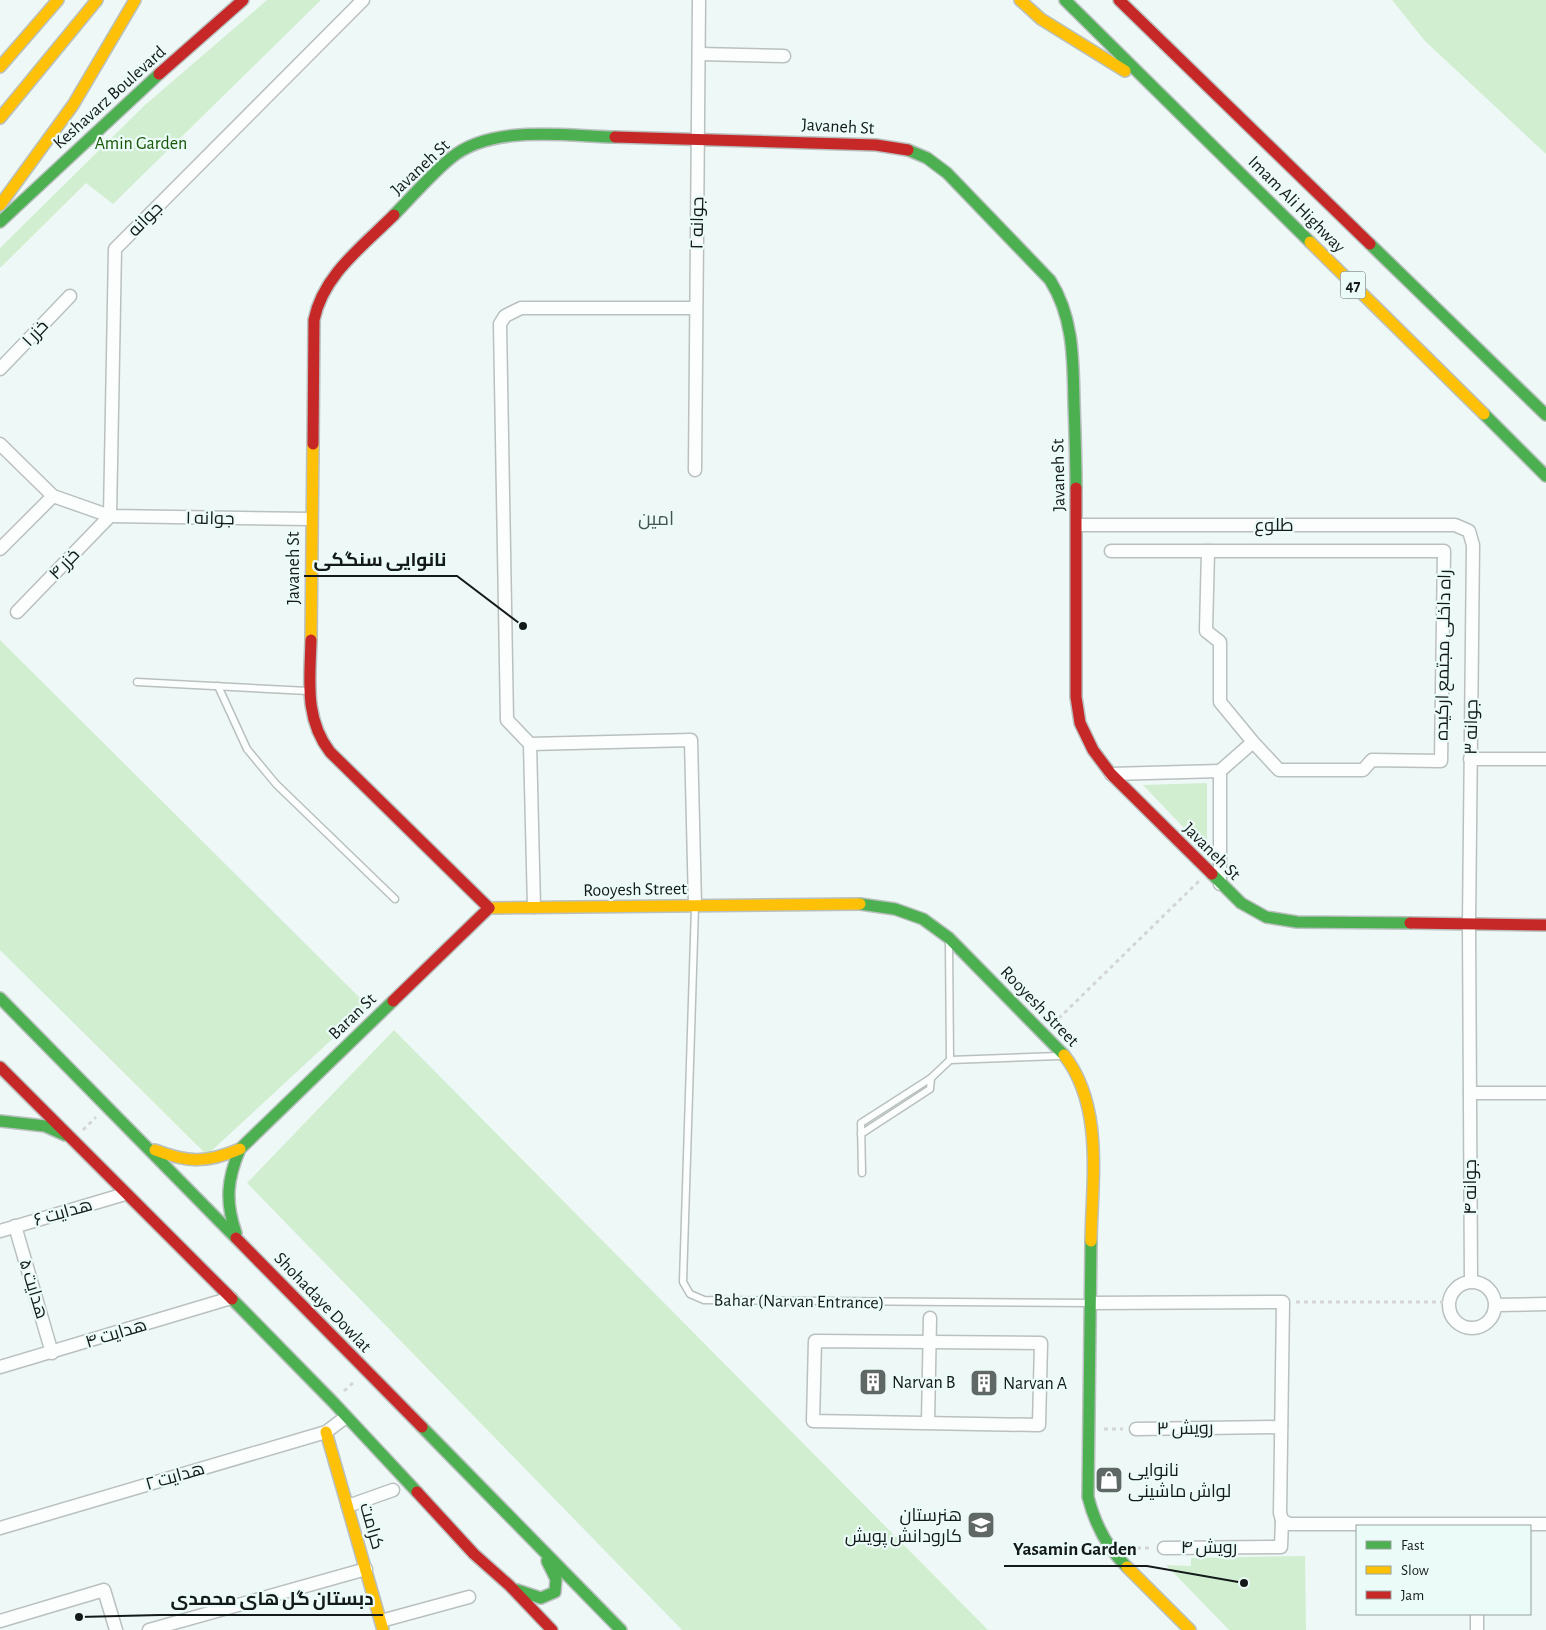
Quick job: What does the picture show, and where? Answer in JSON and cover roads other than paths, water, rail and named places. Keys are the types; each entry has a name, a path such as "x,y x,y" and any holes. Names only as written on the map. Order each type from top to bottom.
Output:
{"main road":[{"path":"0,67 58,0"},
{"path":"0,118 98,0"},
{"path":"0,205 73,105 135,0"},
{"name":"Keshavarz Boulevard","path":"0,222 152,80 243,0"},
{"path":"1020,0 1041,19 1160,93"},
{"name":"Imam Ali Highway","path":"1065,0 1546,476"},
{"name":"Imam Ali Highway","path":"1119,0 1546,415"},
{"path":"1142,6 1189,66"},
{"name":"Javaneh St","path":"489,908 330,752 320,738 312,721 310,691 310,519 314,320 317,305 333,276 444,165 469,147 491,138 516,135 699,138 876,145 905,149 927,158 947,173 1050,280 1062,298 1069,323 1072,350 1077,525 1076,697 1080,723 1092,750 1111,774 1220,884 1241,903 1266,917 1296,922 1546,925"},
{"name":"Rooyesh Street","path":"489,908 856,904 895,909 923,919 949,938 1065,1056 1080,1082 1089,1109 1092,1141 1088,1497 1095,1523 1118,1559 1190,1630"},
{"name":"Baran St","path":"240,1149 489,908"},
{"name":"Shohadaye Dowlat","path":"0,998 621,1630"},
{"path":"0,1067 231,1298 474,1554 510,1586 552,1630"},
{"path":"0,1121 45,1126 74,1140"},
{"path":"147,1146 177,1159 198,1162 216,1160 240,1149"},
{"path":"239,1240 228,1211 226,1190 229,1173 240,1149"},
{"name":"کرامت","path":"326,1432 382,1626"},
{"path":"510,1586 535,1599 547,1599 555,1592 556,1579 544,1553"}],"street":[{"name":"جوانه","path":"110,516 115,249 363,0"},
{"name":"جوانه ۲","path":"695,470 699,0"},
{"path":"699,54 784,56"},
{"name":"خزر ۱","path":"0,369 70,296"},
{"path":"534,907 530,744 507,720 500,324 505,316 521,308 695,308"},
{"path":"0,549 53,496 3,452"},
{"name":"جوانه ۱","path":"53,496 110,516 310,519"},
{"name":"خزر ۴","path":"17,612 110,516"},
{"name":"طلوع","path":"1077,525 1455,524 1469,531"},
{"name":"جوانه ۳","path":"1469,531 1473,545 1469,924"},
{"name":"راه داخلی مجتمع ارکیده","path":"1111,551 1208,550 1444,550 1441,761 1372,760 1363,770 1279,770 1220,702 1220,642 1206,630 1208,550"},
{"path":"530,744 691,740 695,906"},
{"path":"1111,774 1220,772 1254,742"},
{"path":"1470,759 1546,759"},
{"path":"1220,772 1220,884"},
{"name":"جوانه ۴","path":"1469,924 1471,1281"},
{"path":"1470,1093 1546,1093"},
{"name":"هدایت ۶","path":"0,1231 125,1194"},
{"name":"هدایت ۵","path":"15,1226 52,1352"},
{"path":"1471,1281 1479,1282 1491,1290 1496,1305 1491,1319 1486,1324 1471,1328 1457,1323 1452,1317 1449,1302 1454,1290 1465,1282 1471,1281"},
{"name":"هدایت ۴","path":"0,1367 231,1298"},
{"path":"1090,1303 1283,1302 1280,1513 1282,1520 1289,1524 1546,1524"},
{"path":"1496,1305 1546,1304"},
{"path":"928,1422 930,1318"},
{"path":"815,1341 1041,1343 1039,1425 928,1422 813,1421 815,1341"},
{"name":"هدایت ۲","path":"0,1528 326,1432 346,1417"},
{"name":"رویش ۳","path":"1136,1429 1280,1427"},
{"path":"348,1506 393,1490"},
{"name":"رویش ۴","path":"1164,1548 1281,1547 1282,1520"},
{"path":"149,1630 366,1569"},
{"path":"0,1621 104,1590 116,1630"},
{"path":"382,1626 469,1597"},
{"path":"1477,1630 1478,1615"}],"lane":[{"path":"137,682 310,691"},
{"path":"218,686 247,749 276,784 395,899"},
{"name":"Bahar (Narvan Entrance)","path":"695,906 683,1282 690,1294 704,1300 1090,1303"},
{"path":"949,938 950,1060"},
{"path":"862,1173 861,1134 930,1089 931,1078 950,1060 1065,1056"},
{"path":"930,1302 930,1318"}],"place":[{"name":"نانوایی سنگکی","path":"523,626"},
{"name":"Narvan B","path":"873,1382"},
{"name":"Narvan A","path":"984,1383"},
{"name":"نانوایی لواش ماشینی","path":"1109,1480"},
{"name":"هنرستان کارودانش پویش","path":"981,1525"},
{"name":"Yasamin Garden","path":"1244,1583"},
{"name":"دبستان گل های محمدی","path":"79,1617"}],"district":[{"name":"امین","path":"656,518"}],"park label":[{"name":"Amin Garden","path":"141,143"}]}
